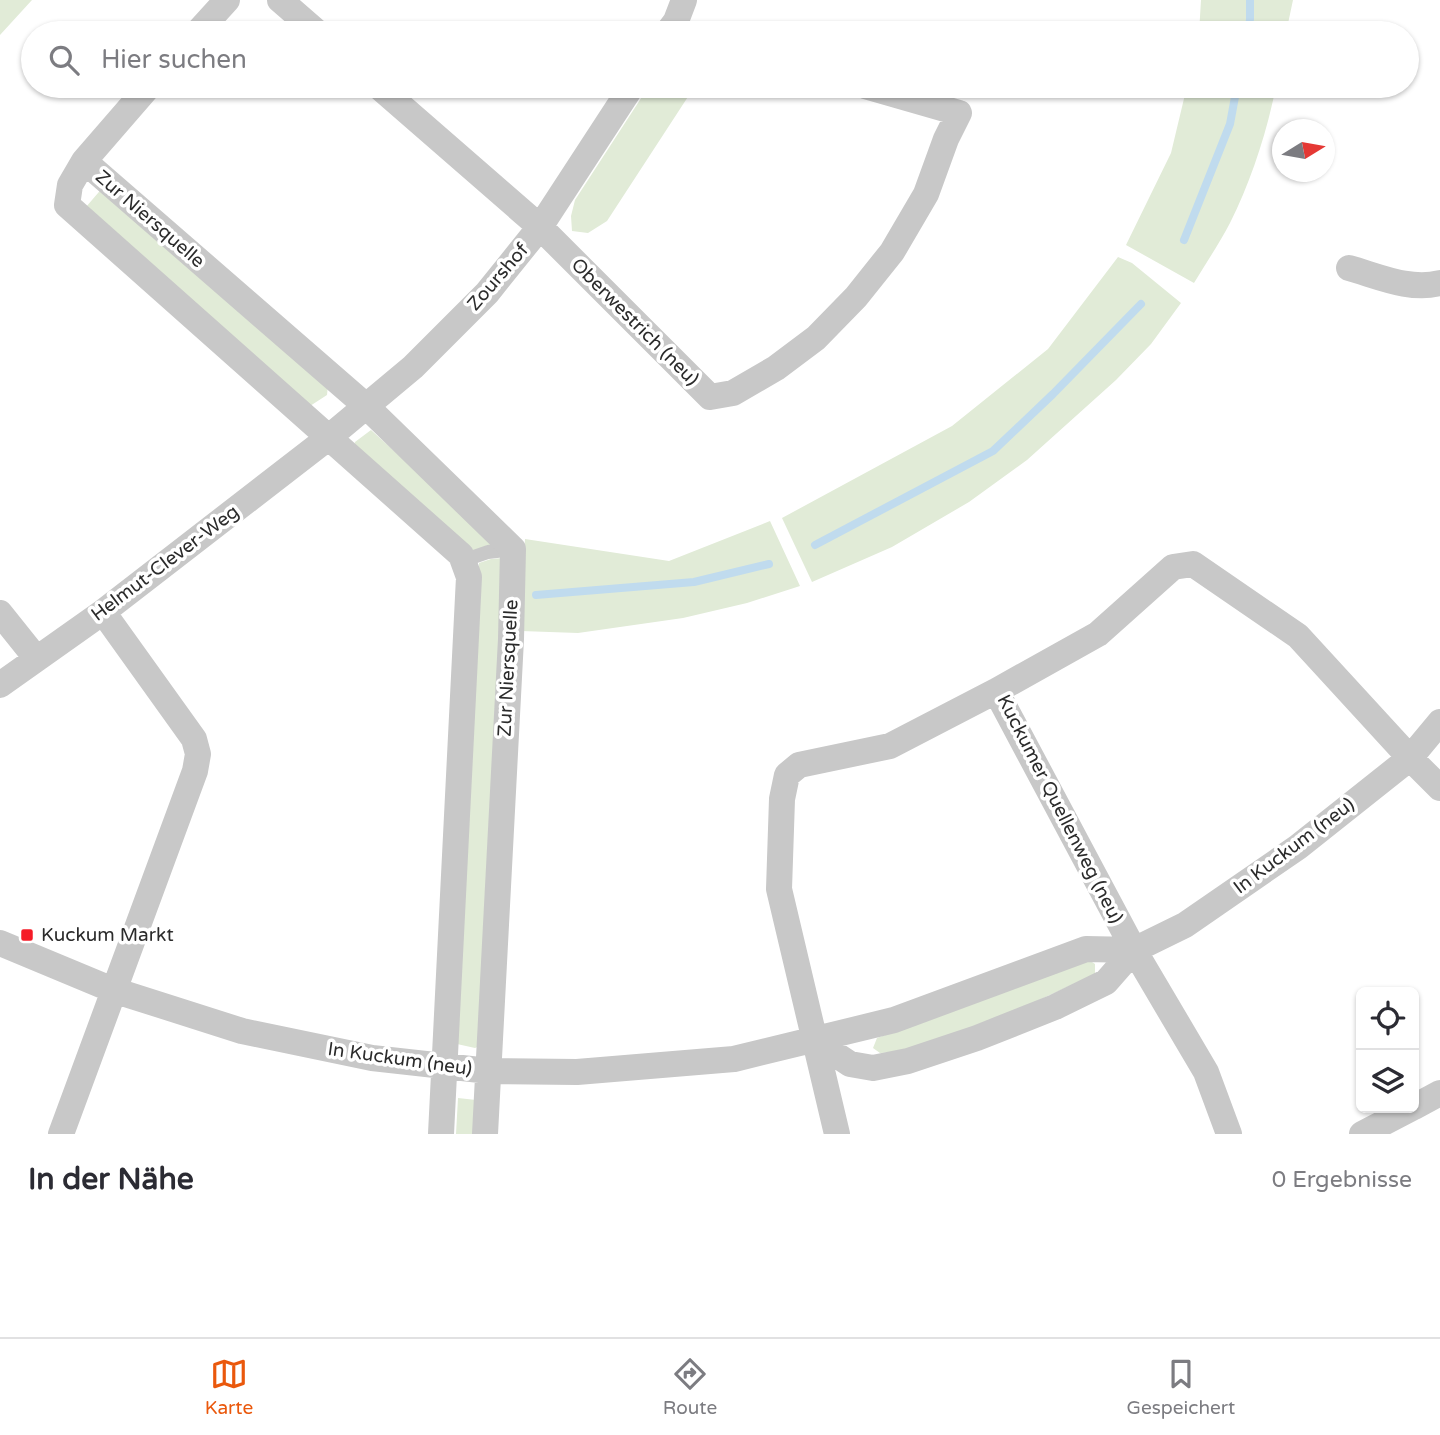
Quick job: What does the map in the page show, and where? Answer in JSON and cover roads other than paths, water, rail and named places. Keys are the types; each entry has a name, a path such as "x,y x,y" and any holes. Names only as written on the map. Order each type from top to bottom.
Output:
{"street":[{"path":"208,21 227,0"},
{"path":"280,0 304,21"},
{"path":"84,161 139,98"},
{"path":"392,98 540,228"},
{"name":"Zourshof","path":"328,438 413,367 487,293 540,228 624,98"},
{"name":"Oberwestrich (neu)","path":"540,228 710,397 733,393 776,368 816,338 856,297 892,252 926,194 946,139 959,113 907,98"},
{"name":"Zur Niersquelle","path":"462,561 461,555 67,205 70,185 84,161 366,406 513,549 511,639 485,1134"},
{"path":"1349,268 1401,283 1429,286 1440,283"},
{"name":"Helmut-Clever-Weg","path":"0,685 103,612 328,438"},
{"path":"441,1134 469,577 462,561"},
{"name":"Kuckumer Quellenweg (neu)","path":"1230,1134 1206,1072 1134,950 996,691 1098,634 1173,567 1193,564 1298,636 1440,788"},
{"path":"61,1134 195,772 198,754 194,738 103,612"},
{"path":"0,613 36,658"},
{"path":"837,1134 779,889 782,799 787,775 799,765 890,746 996,691"},
{"name":"In Kuckum (neu)","path":"814,1040 850,1063 873,1068 977,1038 1055,1007 1106,982 1134,950 1185,925 1298,846 1410,758 1440,722"},
{"name":"In Kuckum (neu)","path":"0,943 113,990 242,1031 372,1058 489,1071 577,1072 734,1059 894,1020 1086,949 1134,950"},
{"path":"1419,1104 1440,1093"},
{"path":"1362,1134 1402,1113"}],"lane":[{"path":"462,561 488,552 513,549"}],"waterway":[{"path":"1250,0 1250,21"},
{"path":"1184,240 1230,124 1235,98"},
{"path":"815,545 993,451 1141,304"},
{"path":"536,595 694,582 769,564"}],"place":[{"name":"Kuckum Markt","path":"27,935"}]}
